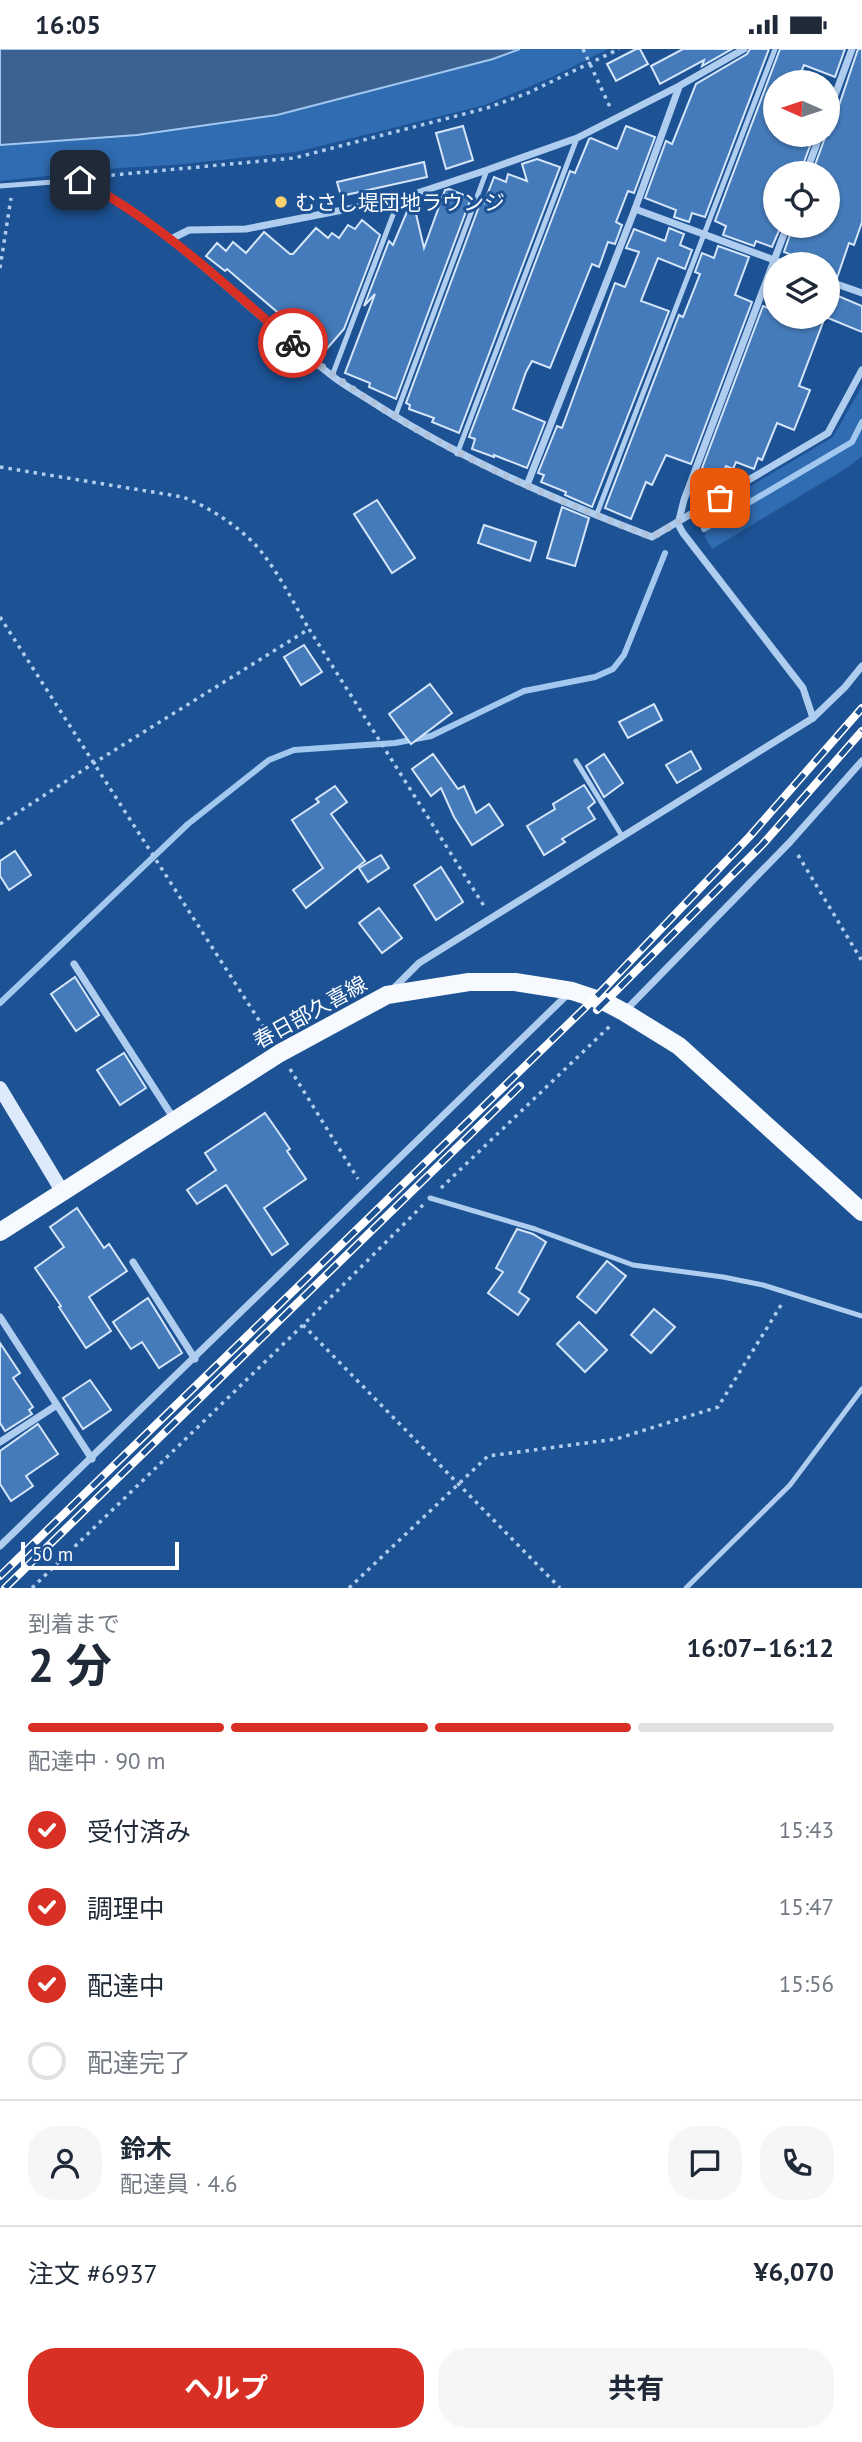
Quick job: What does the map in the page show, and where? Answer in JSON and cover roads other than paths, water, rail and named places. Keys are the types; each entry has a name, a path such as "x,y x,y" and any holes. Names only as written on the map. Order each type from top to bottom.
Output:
{"main road":[{"name":"春日部久喜線","path":"0,1232 280,1053 387,995 469,982 515,982 572,991 605,1002 624,1012 679,1047 862,1212"}],"street":[{"path":"170,239 188,230 246,229 399,199 487,170 577,138 744,49"},
{"path":"840,82 852,49"},
{"path":"527,485 635,209 679,86"},
{"path":"80,180 115,198 170,239 332,376 396,417 457,454 596,516 652,537 828,433 862,370"},
{"path":"635,209 763,256"},
{"path":"840,285 862,293"},
{"path":"763,289 684,500 678,524 803,688 813,718"},
{"path":"387,995 419,963 813,718 862,666"},
{"path":"624,1012 790,842 862,761"},
{"path":"74,964 174,1120"},
{"path":"0,1546 572,991"},
{"path":"0,1088 62,1191"},
{"path":"133,1262 195,1359"},
{"path":"0,1317 92,1459"},
{"path":"0,1442 57,1405"}],"lane":[{"path":"596,516 775,49"},
{"path":"457,454 577,138"},
{"path":"396,417 487,170"},
{"path":"0,186 80,180"},
{"path":"332,376 399,199"},
{"path":"576,761 622,836"},
{"path":"430,1198 535,1229 633,1265 723,1277 789,1293 862,1316"},
{"path":"686,1588 790,1485 862,1389"}],"waterway":[{"path":"704,529 852,442 862,422"},
{"path":"0,1003 188,824 269,760 294,750 395,743 431,736 524,691 595,677 613,669 624,655 665,553"}],"railway":[{"path":"0,1576 594,999 750,836 862,708"},
{"path":"597,1010 762,845 862,731"},
{"path":"5,1588 520,1086"}],"place":[{"name":"むさし堤団地ラウンジ","path":"281,202"}]}
